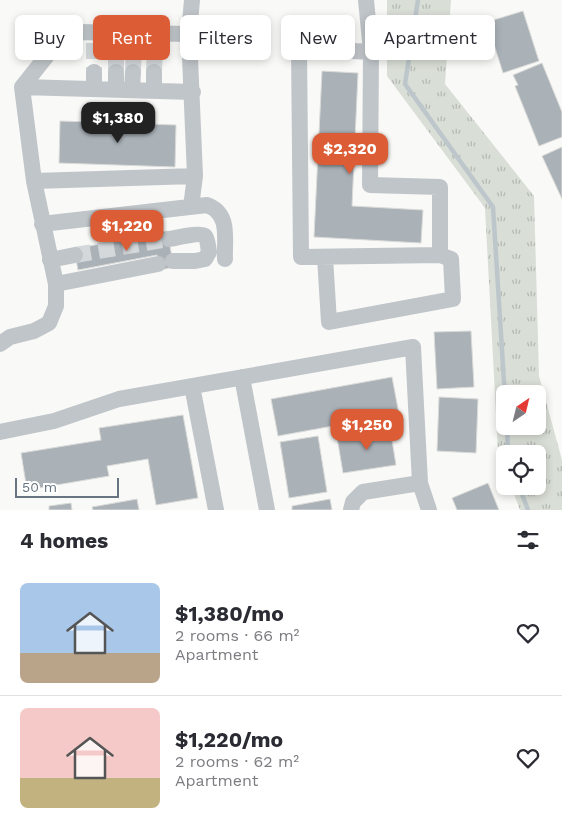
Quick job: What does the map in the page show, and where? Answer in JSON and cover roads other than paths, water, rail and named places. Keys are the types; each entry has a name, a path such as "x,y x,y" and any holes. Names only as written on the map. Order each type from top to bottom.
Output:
{"lane":[{"path":"191,15 192,0"},
{"path":"366,0 367,15"},
{"path":"0,344 10,337 34,331 49,323 56,306 56,284 34,180 22,87 65,34 79,32 94,38 134,39 155,39 180,35"},
{"path":"324,257 329,322 454,299 451,259 440,255 301,257 299,48 365,52"},
{"path":"191,60 195,176 191,207"},
{"path":"371,60 370,185 440,188 440,255"},
{"path":"94,72 94,89"},
{"path":"116,72 124,90"},
{"path":"124,90 133,72"},
{"path":"154,72 154,90"},
{"path":"22,87 193,92"},
{"path":"34,180 195,176"},
{"path":"42,224 207,205 214,208 225,221 220,254"},
{"path":"169,239 198,234 203,235 220,254"},
{"path":"56,284 171,262 195,261 220,254"},
{"path":"50,260 75,255"},
{"path":"136,269 148,274 177,269 171,262"},
{"path":"0,432 54,421 118,399 413,347 420,482 429,510"},
{"path":"242,378 267,510"},
{"path":"192,386 216,510"},
{"path":"351,510 353,502 363,492 420,482"}],"waterway":[{"path":"418,0 405,84 493,207 504,385"},
{"path":"507,435 508,445"},
{"path":"522,495 528,510"}],"tunnel":[{"path":"94,60 94,72"},
{"path":"116,60 116,72"},
{"path":"133,60 133,72"},
{"path":"154,60 154,72"},
{"path":"75,255 169,239"}]}
